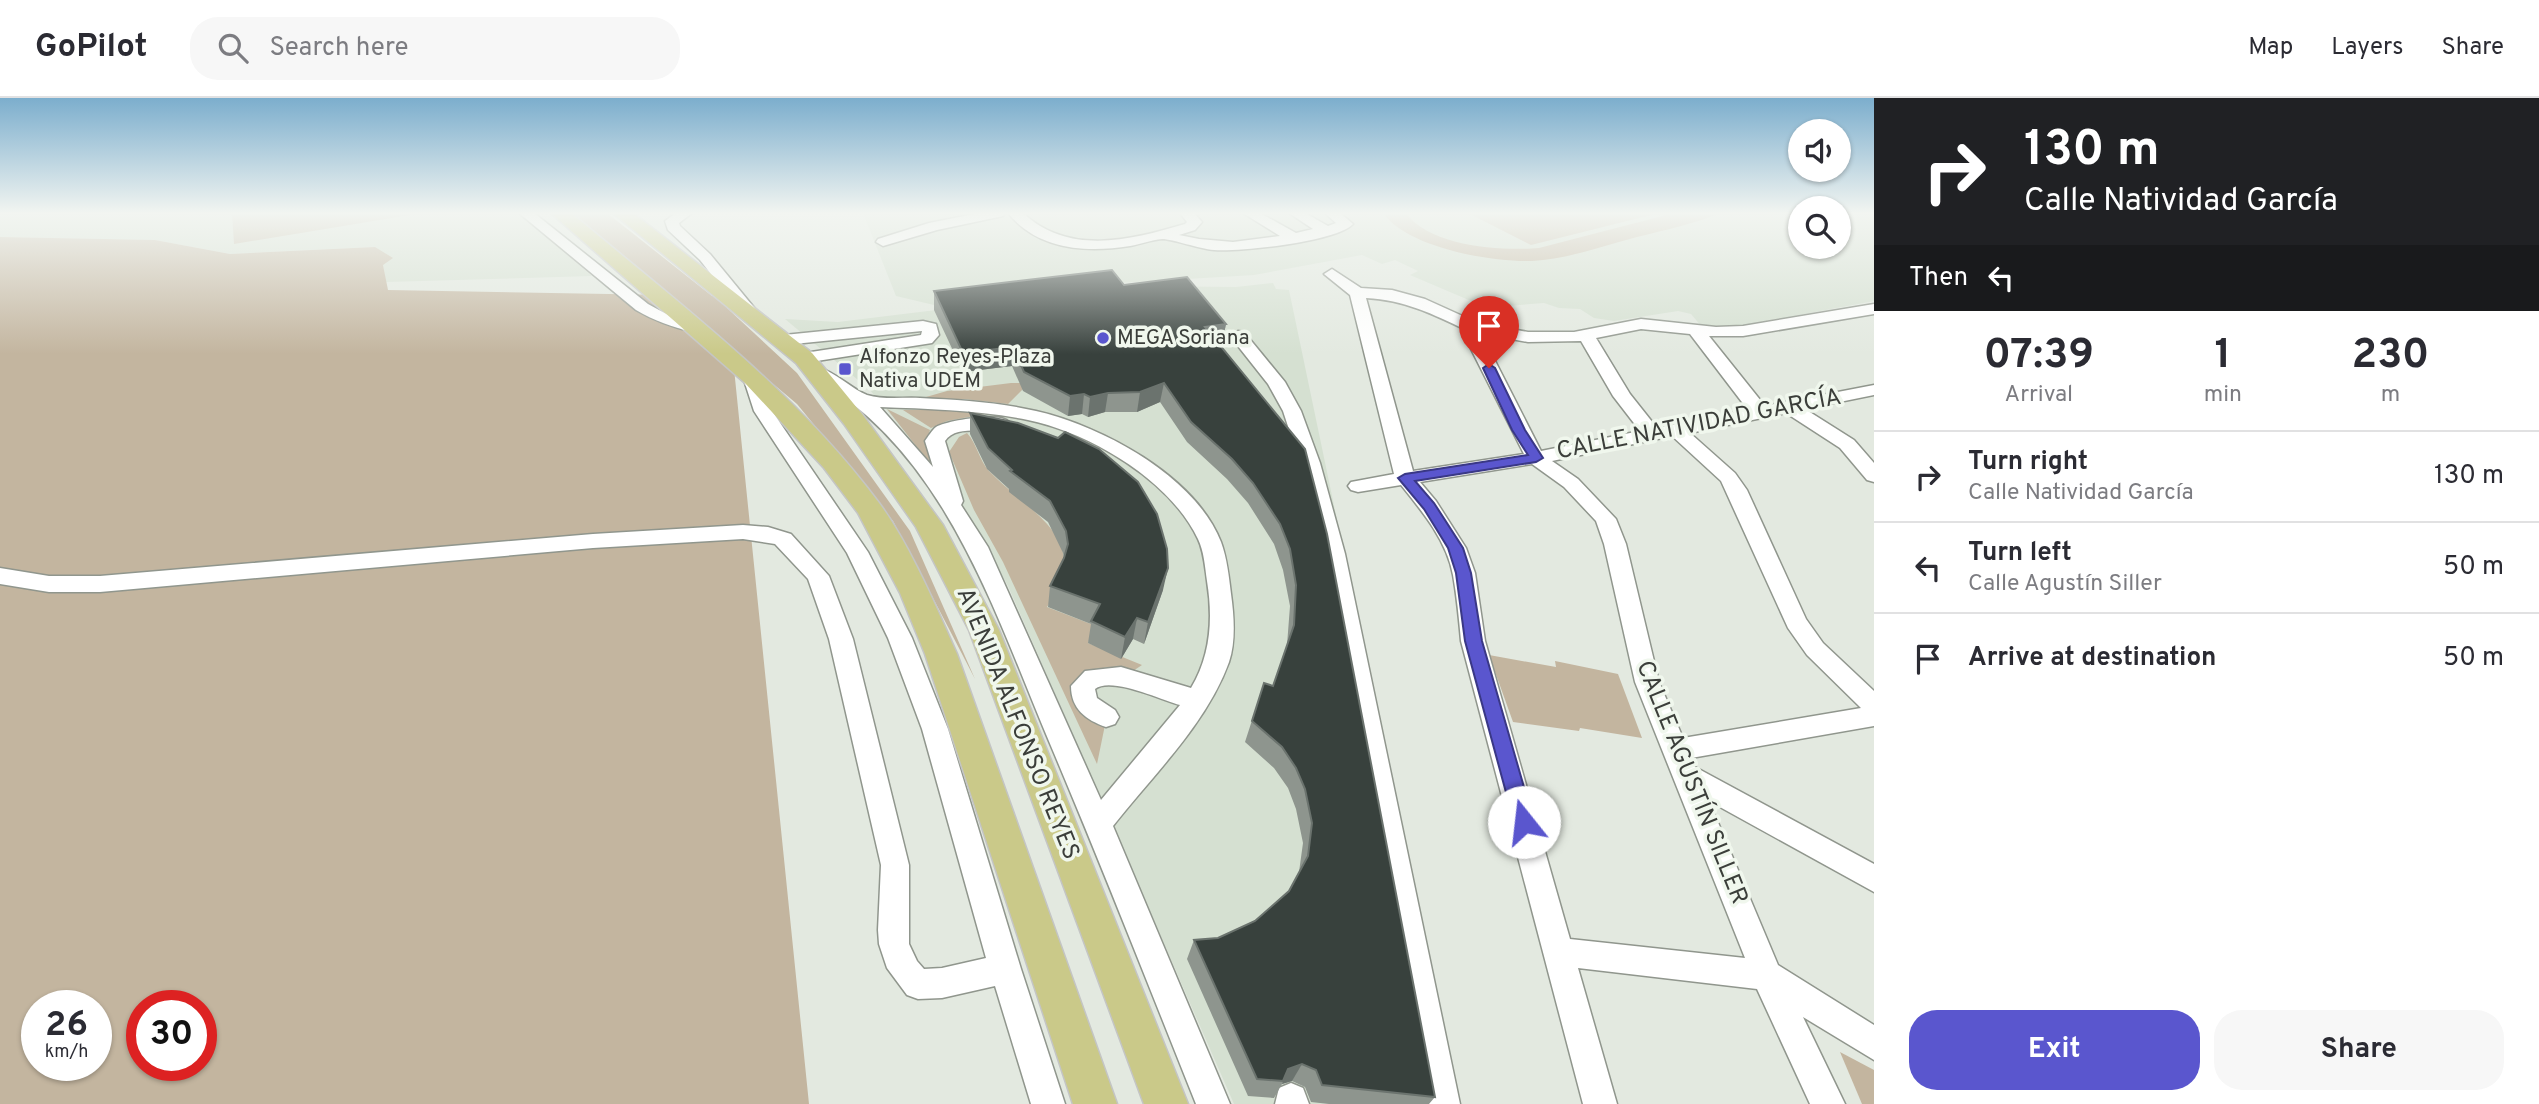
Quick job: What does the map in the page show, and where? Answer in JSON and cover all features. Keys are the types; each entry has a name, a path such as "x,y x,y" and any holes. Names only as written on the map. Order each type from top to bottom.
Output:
{"main road":[{"name":"AVENIDA ALFONSO REYES","path":"615,260 752,377 859,493 915,593 941,654 996,808 1095,1104"},
{"name":"AVENIDA ALFONSO REYES","path":"682,260 802,357 876,449 929,525 984,630 1166,1104"}],"street":[{"path":"584,260 642,307 664,319 693,327"},
{"path":"707,260 750,313"},
{"path":"1332,274 1357,293 1392,295 1419,302 1474,327 1528,337 1586,335 1641,324 1743,331 1874,309"},
{"path":"1357,293 1405,478 1429,506 1455,548 1464,573 1473,641 1600,1104"},
{"path":"923,326 930,328 931,335 926,339 802,357 923,326"},
{"name":"CALLE AGUSTÍN SILLER","path":"1474,327 1479,347 1519,430 1536,458 1571,483 1606,519 1615,544 1647,682 1767,975 1828,1104"},
{"path":"1695,329 1760,413"},
{"path":"1586,335 1622,396 1652,434"},
{"path":"1238,337 1276,382 1292,411 1334,554 1443,1104"},
{"path":"802,357 862,400 901,443 957,514 977,547 1098,824 1213,1104"},
{"path":"752,377 763,411 857,552 900,638 935,729 1004,969 1048,1104"},
{"name":"CALLE NATIVIDAD GARCÍA","path":"1358,486 1536,458 1874,390"},
{"path":"862,400 973,406 1024,414 1085,433 1143,466 1181,499 1208,538 1222,591 1218,659 1196,699 1165,742 1098,824"},
{"path":"1789,407 1847,444 1874,476"},
{"path":"957,514 935,441 941,432 998,423 1011,416 1024,414"},
{"path":"1675,429 1728,477 1737,490 1796,622 1815,649 1874,706"},
{"path":"0,576 49,584 100,584 593,541 743,532 776,536 791,547 818,576 841,639 895,866 897,889 893,944 903,971 918,984 942,983 1004,969"},
{"path":"1106,717 1088,708 1083,696 1083,686 1094,677 1121,676 1162,691 1196,699"},
{"path":"1682,763 1874,716"},
{"path":"1682,763 1874,879"},
{"path":"1560,952 1767,975 1874,1044"}],"shaded area":[{"path":"0,260 390,260 383,265 388,290 667,295 625,260 666,260 712,296 726,296 727,308 797,373 910,531 975,679 893,521 797,404 732,349 809,1104 0,1104"},
{"path":"381,260 573,260 592,276 386,282"},
{"path":"882,260 1335,260 1254,275 1053,287 934,305 896,296"},
{"path":"1373,260 1874,260 1874,301 1729,328 1702,327 1691,314 1678,311 1614,321 1594,318 1580,309 1559,308 1544,303 1506,306 1513,314 1504,315 1410,275 1418,271 1395,260 1382,264"},
{"path":"1273,283 1276,289 1289,290 1459,1104 1234,1104 1008,586 981,538 935,470 870,390 785,319 838,322 1134,286 1236,287"},
{"path":"1023,383 1026,386 1008,404 964,399 919,399 947,391"},
{"path":"887,409 930,430 926,442 935,470"},
{"path":"965,409 990,413 947,421 931,428 903,410"},
{"path":"967,433 989,471 1038,515 1061,545 1064,563 1060,583 1047,607 1096,626 1088,643 1142,665 1133,671 1107,667 1083,675 1105,725 1097,764 1003,562 974,510 949,452 959,437"},
{"path":"1489,655 1556,667 1555,661 1618,674 1642,738 1580,728 1579,731 1513,722"},
{"path":"1840,1052 1874,1070 1874,1104 1862,1104"}],"building":[{"path":"1112,270 1124,285 1187,277 1226,324 1205,327 1305,449 1327,534 1435,1097 1322,1085 1316,1070 1302,1064 1288,1069 1283,1081 1257,1079 1194,940 1218,938 1255,921 1289,891 1308,856 1312,823 1305,789 1296,768 1282,747 1252,721 1264,683 1273,686 1294,625 1296,585 1290,549 1280,524 1253,483 1232,459 1191,422 1164,383 1140,392 1108,393 1090,397 1084,394 1070,396 1024,372 1013,347 963,353 934,291"},
{"path":"970,413 1018,423 1058,438 1065,432 1099,449 1138,482 1157,514 1167,549 1168,568 1148,622 1137,618 1125,637 1091,621 1100,604 1050,586 1064,558 1068,544 1066,531 1050,501 1010,471 1012,470 988,448"}],"place":[{"name":"MEGA Soriana","path":"1103,338"},
{"name":"Alfonzo Reyes-Plaza Nativa UDEM","path":"845,369"}],"route":[{"path":"1489,368 1519,430 1536,458 1405,478 1445,529 1464,573 1473,641 1524,822"}]}
